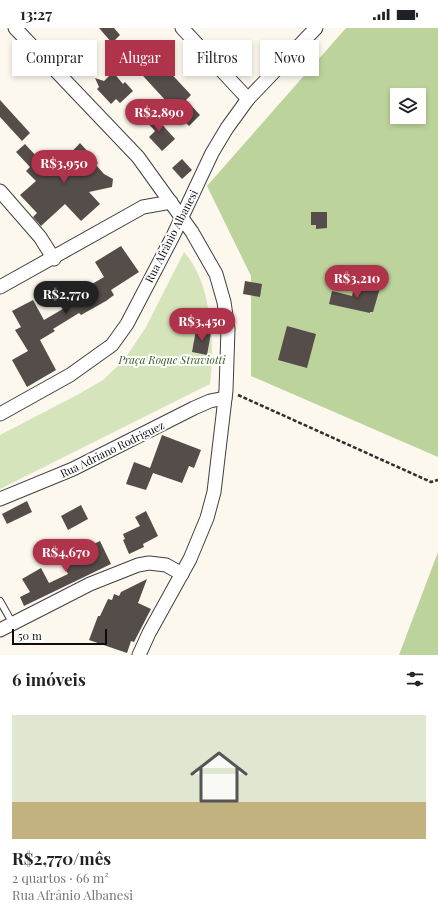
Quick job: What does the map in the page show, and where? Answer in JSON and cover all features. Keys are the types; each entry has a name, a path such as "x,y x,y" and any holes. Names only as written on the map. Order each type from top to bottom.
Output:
{"street":[{"path":"15,28 117,134 156,181 183,217 216,274 224,302 228,329 225,394 214,492 198,541 139,655"},
{"path":"182,28 248,98"},
{"name":"Rua Afrânio Albanesi","path":"0,414 70,375 112,344 126,324 183,217 212,153 248,98 316,28"},
{"path":"143,207 151,196 156,181"},
{"path":"0,191 40,236 54,259"},
{"path":"0,287 54,259 143,207 171,202"},
{"name":"Rua Adriano Rodriguez","path":"0,499 73,469 225,394"},
{"path":"0,630 90,584 138,565 149,563 166,565 182,574"}],"lane":[{"path":"0,601 13,624"}],"path":[{"path":"225,394 431,482 438,480"}],"green space":[{"path":"346,28 438,28 438,457 251,376 251,276 207,186 304,76 319,76 319,59"},
{"name":"Praça Roque Straviotti","path":"184,252 201,280 206,297 212,351 210,384 0,489 0,435 103,380 124,360 146,327"},
{"path":"438,552 438,655 399,655"}],"building":[{"path":"99,28 114,28 120,35 115,40 109,40"},
{"path":"109,76 116,76 123,84 125,82 133,91 120,103 116,99 111,104 97,89 99,87 95,78 104,81"},
{"path":"143,76 173,76 191,95 186,100 200,115 189,126"},
{"path":"0,100 30,133 22,141 0,117"},
{"path":"151,112 175,139 162,151 149,137 155,131 144,119"},
{"path":"80,143 98,163 96,165 104,174 113,179 112,187 89,192 100,204 81,221 65,204 41,226 33,217 37,213 20,195 36,181 26,171 30,167 16,152 25,144 52,173"},
{"path":"182,159 192,170 182,179 172,168"},
{"path":"311,212 327,212 327,228 316,229 316,225 311,225"},
{"path":"121,246 139,272 111,290 114,295 106,301 81,315 79,313 53,329 55,331 40,340 56,370 27,387 12,360 28,351 15,330 21,327 12,311 33,300 44,320 73,303 70,297 104,277 95,262"},
{"path":"245,281 262,284 260,297 243,294"},
{"path":"363,284 380,288 373,312 370,313 329,304 332,291 352,296 354,288 362,290"},
{"path":"287,326 316,334 307,368 278,360"},
{"path":"196,330 211,333 207,355 192,352"},
{"path":"162,435 201,450 194,468 189,466 182,483 153,473 146,490 126,484 134,462 150,468"},
{"path":"27,501 32,512 7,524 2,514"},
{"path":"81,505 88,519 68,530 61,516"},
{"path":"146,511 158,536 143,544 144,547 129,554 123,540 125,539 123,534 140,526 135,517"},
{"path":"100,541 111,564 24,606 20,597 30,592 22,579 41,568 49,583 68,574 61,560"},
{"path":"147,579 138,603 151,609 134,642 131,641 127,653 89,640 98,616 100,616 108,599 112,600 114,594 119,596 121,592"}]}
